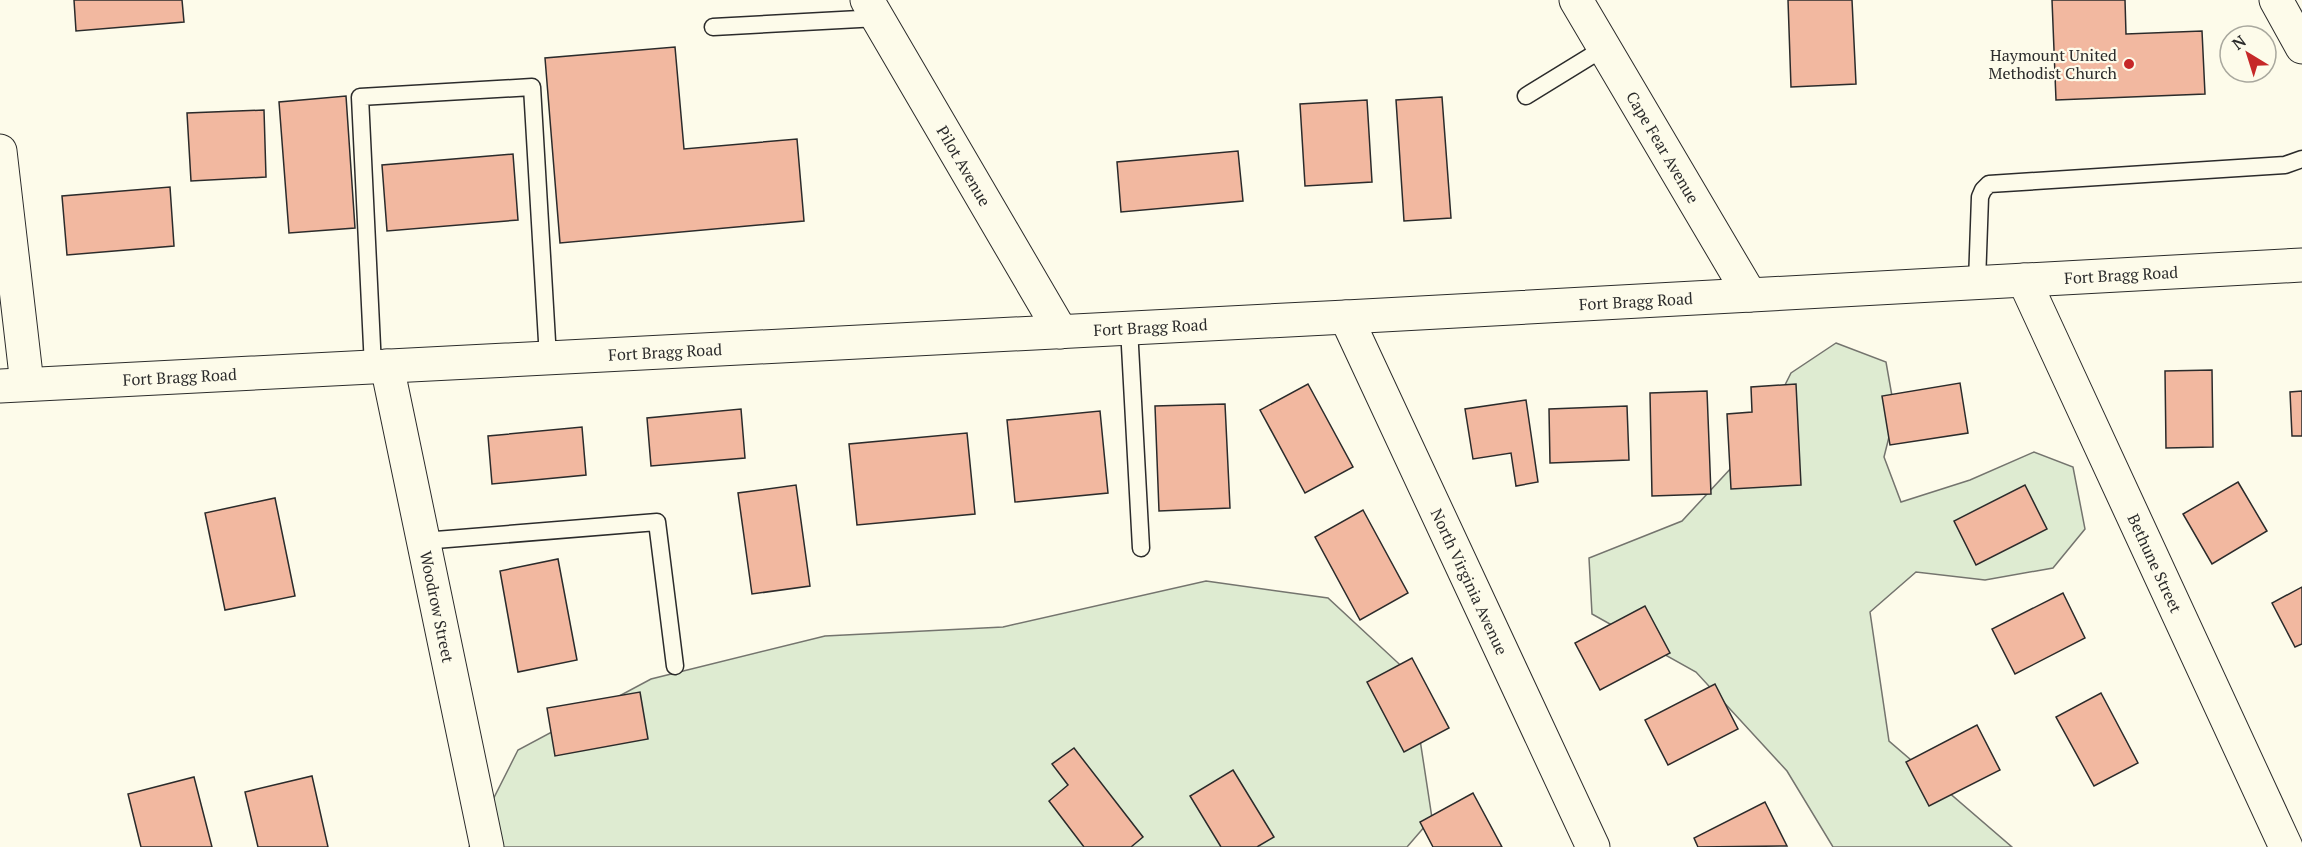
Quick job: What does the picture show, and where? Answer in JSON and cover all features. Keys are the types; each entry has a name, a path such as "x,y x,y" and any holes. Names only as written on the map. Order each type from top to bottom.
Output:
{"street":[{"name":"Cape Fear Avenue","path":"1576,0 1750,295"},
{"path":"2276,0 2302,47"},
{"name":"Pilot Avenue","path":"873,9 1061,332"},
{"path":"0,151 14,385"},
{"name":"Fort Bragg Road","path":"14,385 1061,332 2302,265"},
{"name":"Bethune Street","path":"2024,280 2286,847"},
{"name":"North Virginia Avenue","path":"1346,317 1593,847"},
{"name":"Woodrow Street","path":"380,366 423,541 487,847"}],"lane":[{"path":"713,27 873,9"},
{"path":"1526,96 1604,48"},
{"path":"380,366 360,97 531,87 548,358"},
{"path":"1977,282 1980,197 1989,184 2285,165 2302,159"},
{"path":"1129,328 1142,548"},
{"path":"423,541 657,522 675,666"}],"green space":[{"path":"1836,343 1886,362 1895,413 1884,457 1901,502 1970,480 2034,452 2073,467 2085,529 2053,568 1985,580 1916,572 1870,612 1889,741 2012,847 1833,847 1787,771 1696,672 1592,614 1589,558 1682,521 1758,439 1791,373"},
{"path":"1206,581 1328,598 1410,674 1432,818 1407,847 469,847 518,750 651,679 825,636 1003,627"}],"building":[{"path":"74,0 182,0 184,22 76,31"},
{"path":"1788,0 1852,0 1856,84 1791,87"},
{"name":"Haymount United Methodist Church","path":"2052,0 2125,0 2126,34 2202,31 2205,94 2056,100"},
{"path":"675,47 684,149 797,139 804,221 560,243 545,58"},
{"path":"346,96 355,228 289,233 279,102"},
{"path":"1442,97 1451,218 1404,221 1396,100"},
{"path":"1367,100 1372,182 1305,186 1300,104"},
{"path":"264,110 266,177 191,181 187,113"},
{"path":"1238,151 1243,201 1121,212 1117,162"},
{"path":"513,154 518,220 387,231 382,165"},
{"path":"170,187 174,246 67,255 62,196"},
{"path":"2212,370 2213,447 2166,448 2165,371"},
{"path":"1960,383 1968,433 1890,445 1882,396"},
{"path":"1308,384 1353,467 1305,493 1260,410"},
{"path":"1796,384 1801,485 1731,489 1727,414 1752,412 1751,387"},
{"path":"1707,391 1711,494 1652,496 1650,393"},
{"path":"2302,391 2302,436 2292,436 2290,392"},
{"path":"1526,400 1538,482 1516,486 1511,453 1473,459 1465,409"},
{"path":"1225,404 1230,508 1159,511 1155,406"},
{"path":"1627,406 1629,460 1550,463 1549,409"},
{"path":"741,409 745,458 651,466 647,418"},
{"path":"1100,411 1108,493 1015,502 1007,420"},
{"path":"582,427 586,475 492,484 488,436"},
{"path":"967,433 975,514 857,525 849,444"},
{"path":"2238,482 2267,531 2212,564 2183,514"},
{"path":"796,485 810,586 752,594 738,493"},
{"path":"2025,485 2047,529 1976,565 1954,521"},
{"path":"275,498 295,596 225,610 205,513"},
{"path":"1363,510 1408,593 1360,620 1315,537"},
{"path":"558,559 577,660 518,672 500,571"},
{"path":"2302,587 2302,644 2295,647 2272,603"},
{"path":"2063,593 2085,638 2015,674 1992,629"},
{"path":"1645,606 1670,653 1600,690 1575,643"},
{"path":"1412,658 1449,728 1404,752 1367,682"},
{"path":"1715,684 1738,729 1668,765 1645,720"},
{"path":"640,692 648,739 555,756 547,708"},
{"path":"2101,693 2138,763 2094,786 2056,717"},
{"path":"1977,725 2000,770 1929,806 1906,762"},
{"path":"1074,748 1143,837 1131,847 1084,847 1049,801 1068,785 1052,764"},
{"path":"1233,770 1274,837 1257,847 1221,847 1190,796"},
{"path":"312,776 328,847 258,847 245,792"},
{"path":"194,777 212,847 141,847 128,794"},
{"path":"1473,793 1502,847 1433,847 1420,822"},
{"path":"1765,802 1787,846 1698,847 1694,838"}],"place":[{"name":"Haymount United Methodist Church","path":"2129,64"}]}
